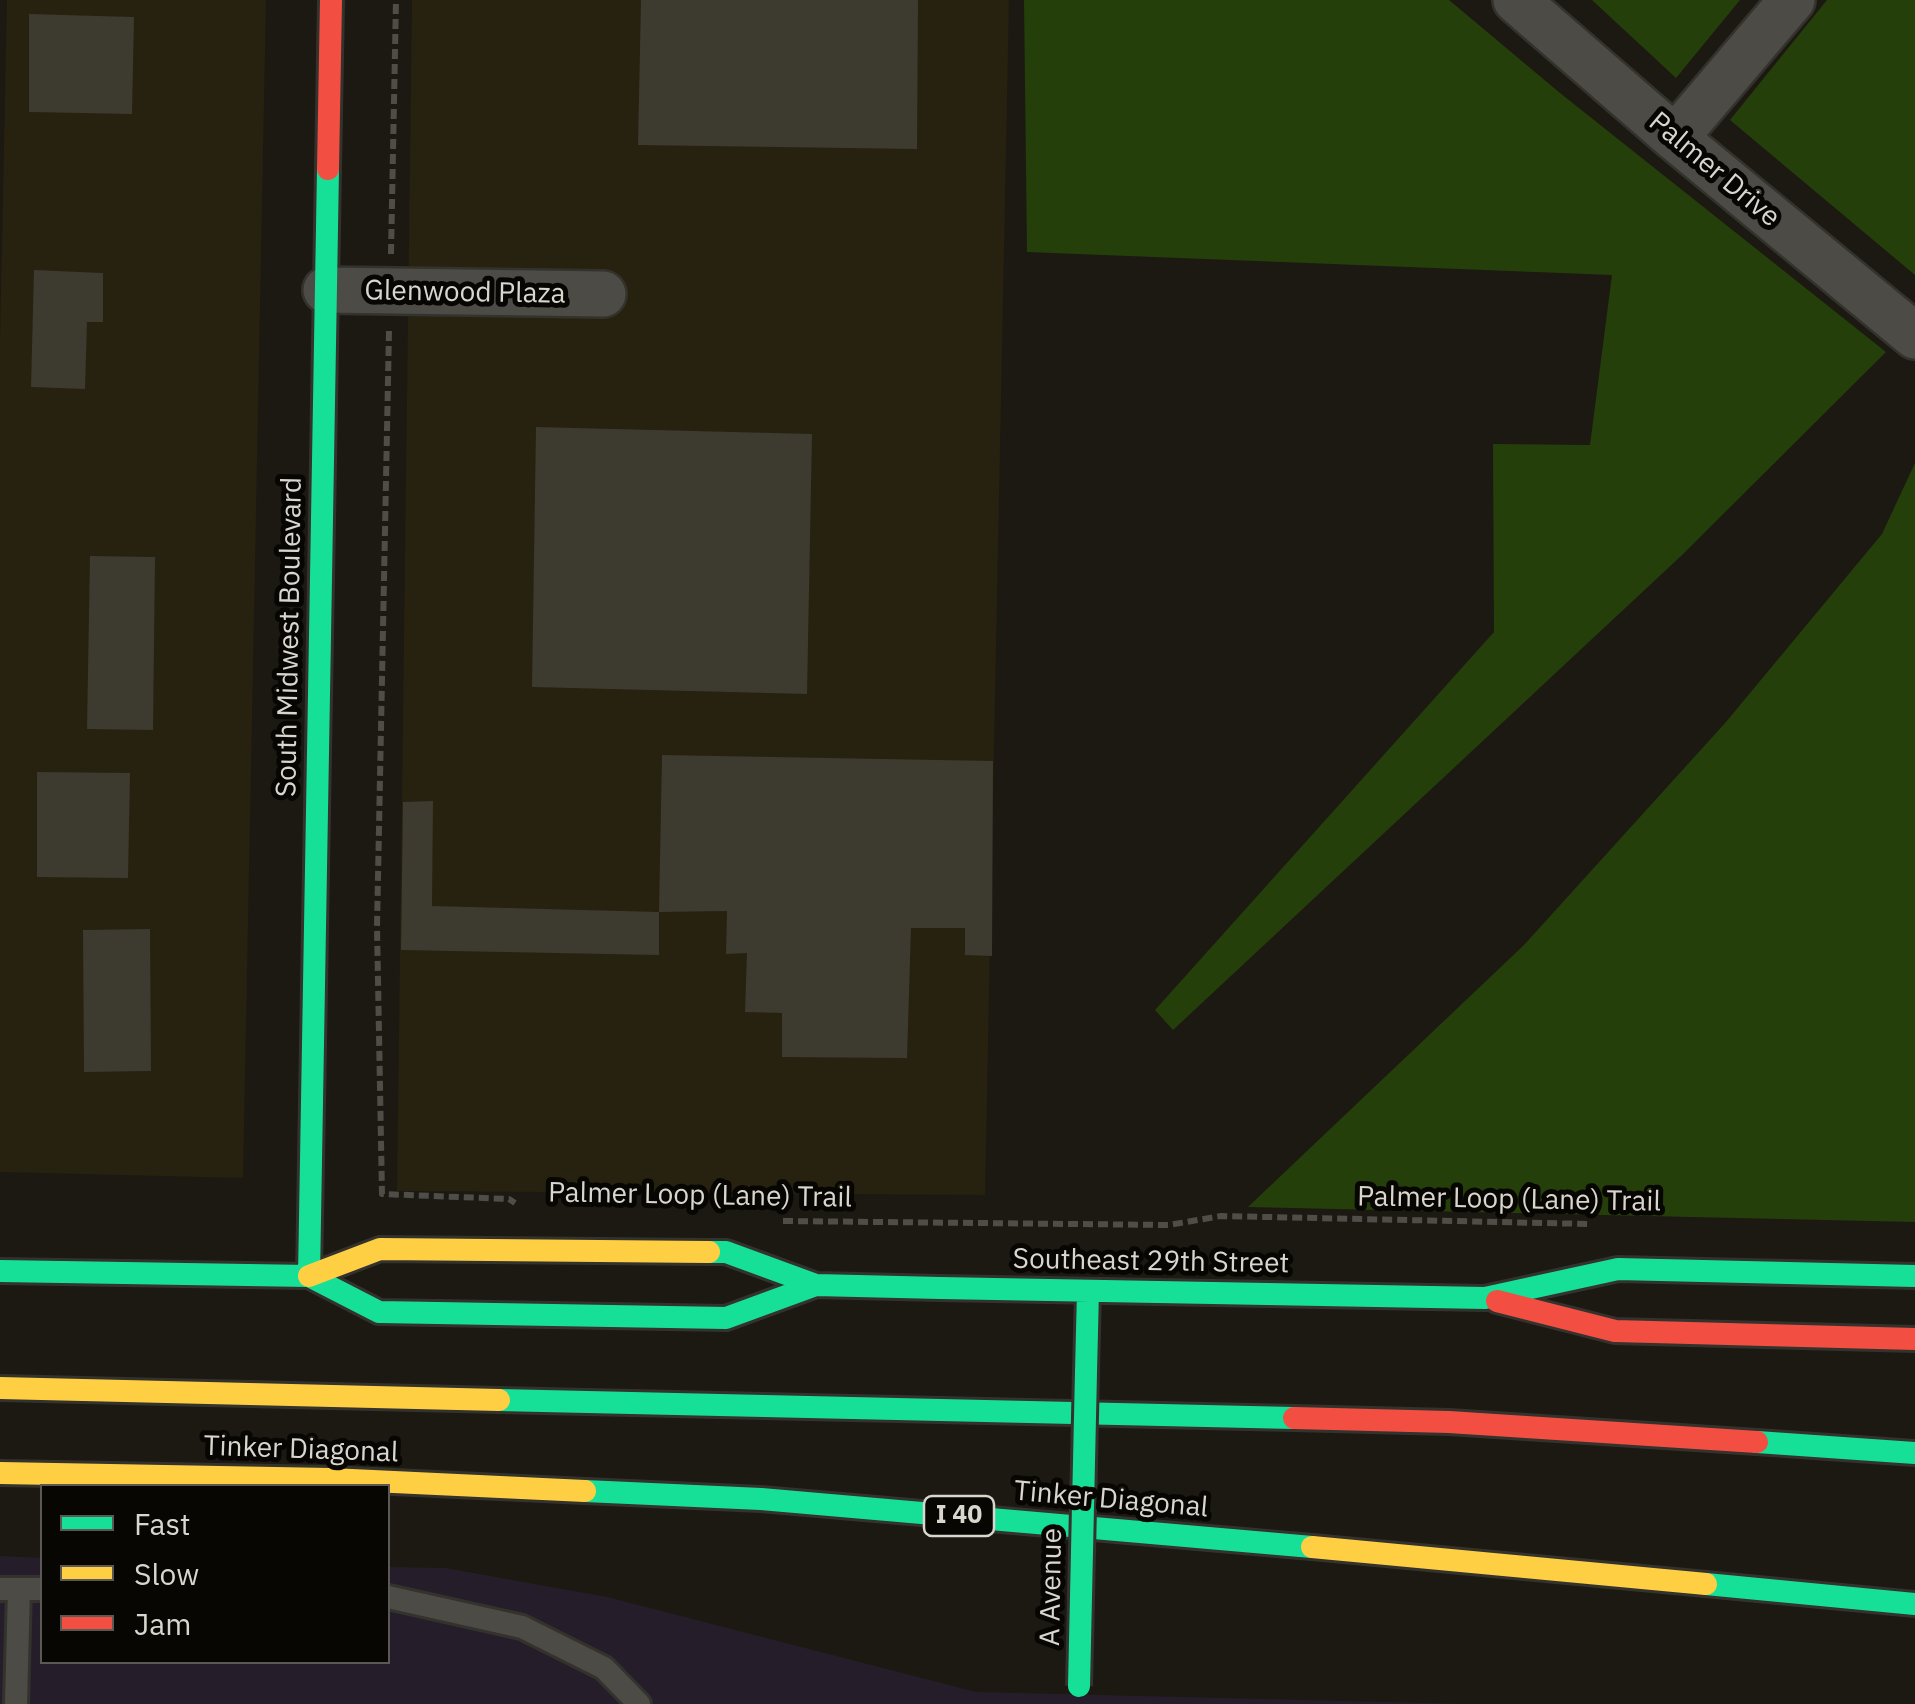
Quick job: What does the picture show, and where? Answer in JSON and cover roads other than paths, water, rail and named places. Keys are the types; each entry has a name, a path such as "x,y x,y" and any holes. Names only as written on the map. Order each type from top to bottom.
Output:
{"main road":[{"name":"South Midwest Boulevard","path":"308,1276 331,0"},
{"name":"Southeast 29th Street","path":"0,1271 308,1276 380,1249 726,1252 816,1285 1484,1298 1615,1331 1915,1339"},
{"name":"Southeast 29th Street","path":"1484,1298 1618,1269 1915,1276"},
{"name":"Southeast 29th Street","path":"308,1276 379,1312 707,1318 726,1318 816,1285"},
{"name":"A Avenue","path":"1079,1695 1088,1291"},
{"name":"Tinker Diagonal","path":"0,1388 1449,1422 1915,1453"},
{"name":"Tinker Diagonal","path":"0,1473 330,1479 760,1499 1915,1604"}],"street":[{"name":"Palmer Drive","path":"1516,0 1675,138 1915,336"},
{"path":"1675,138 1792,0"},
{"name":"Glenwood Plaza","path":"326,290 603,294"}],"lane":[{"path":"16,1704 20,1589"},
{"path":"390,1596 522,1627 604,1668 639,1704"}]}
